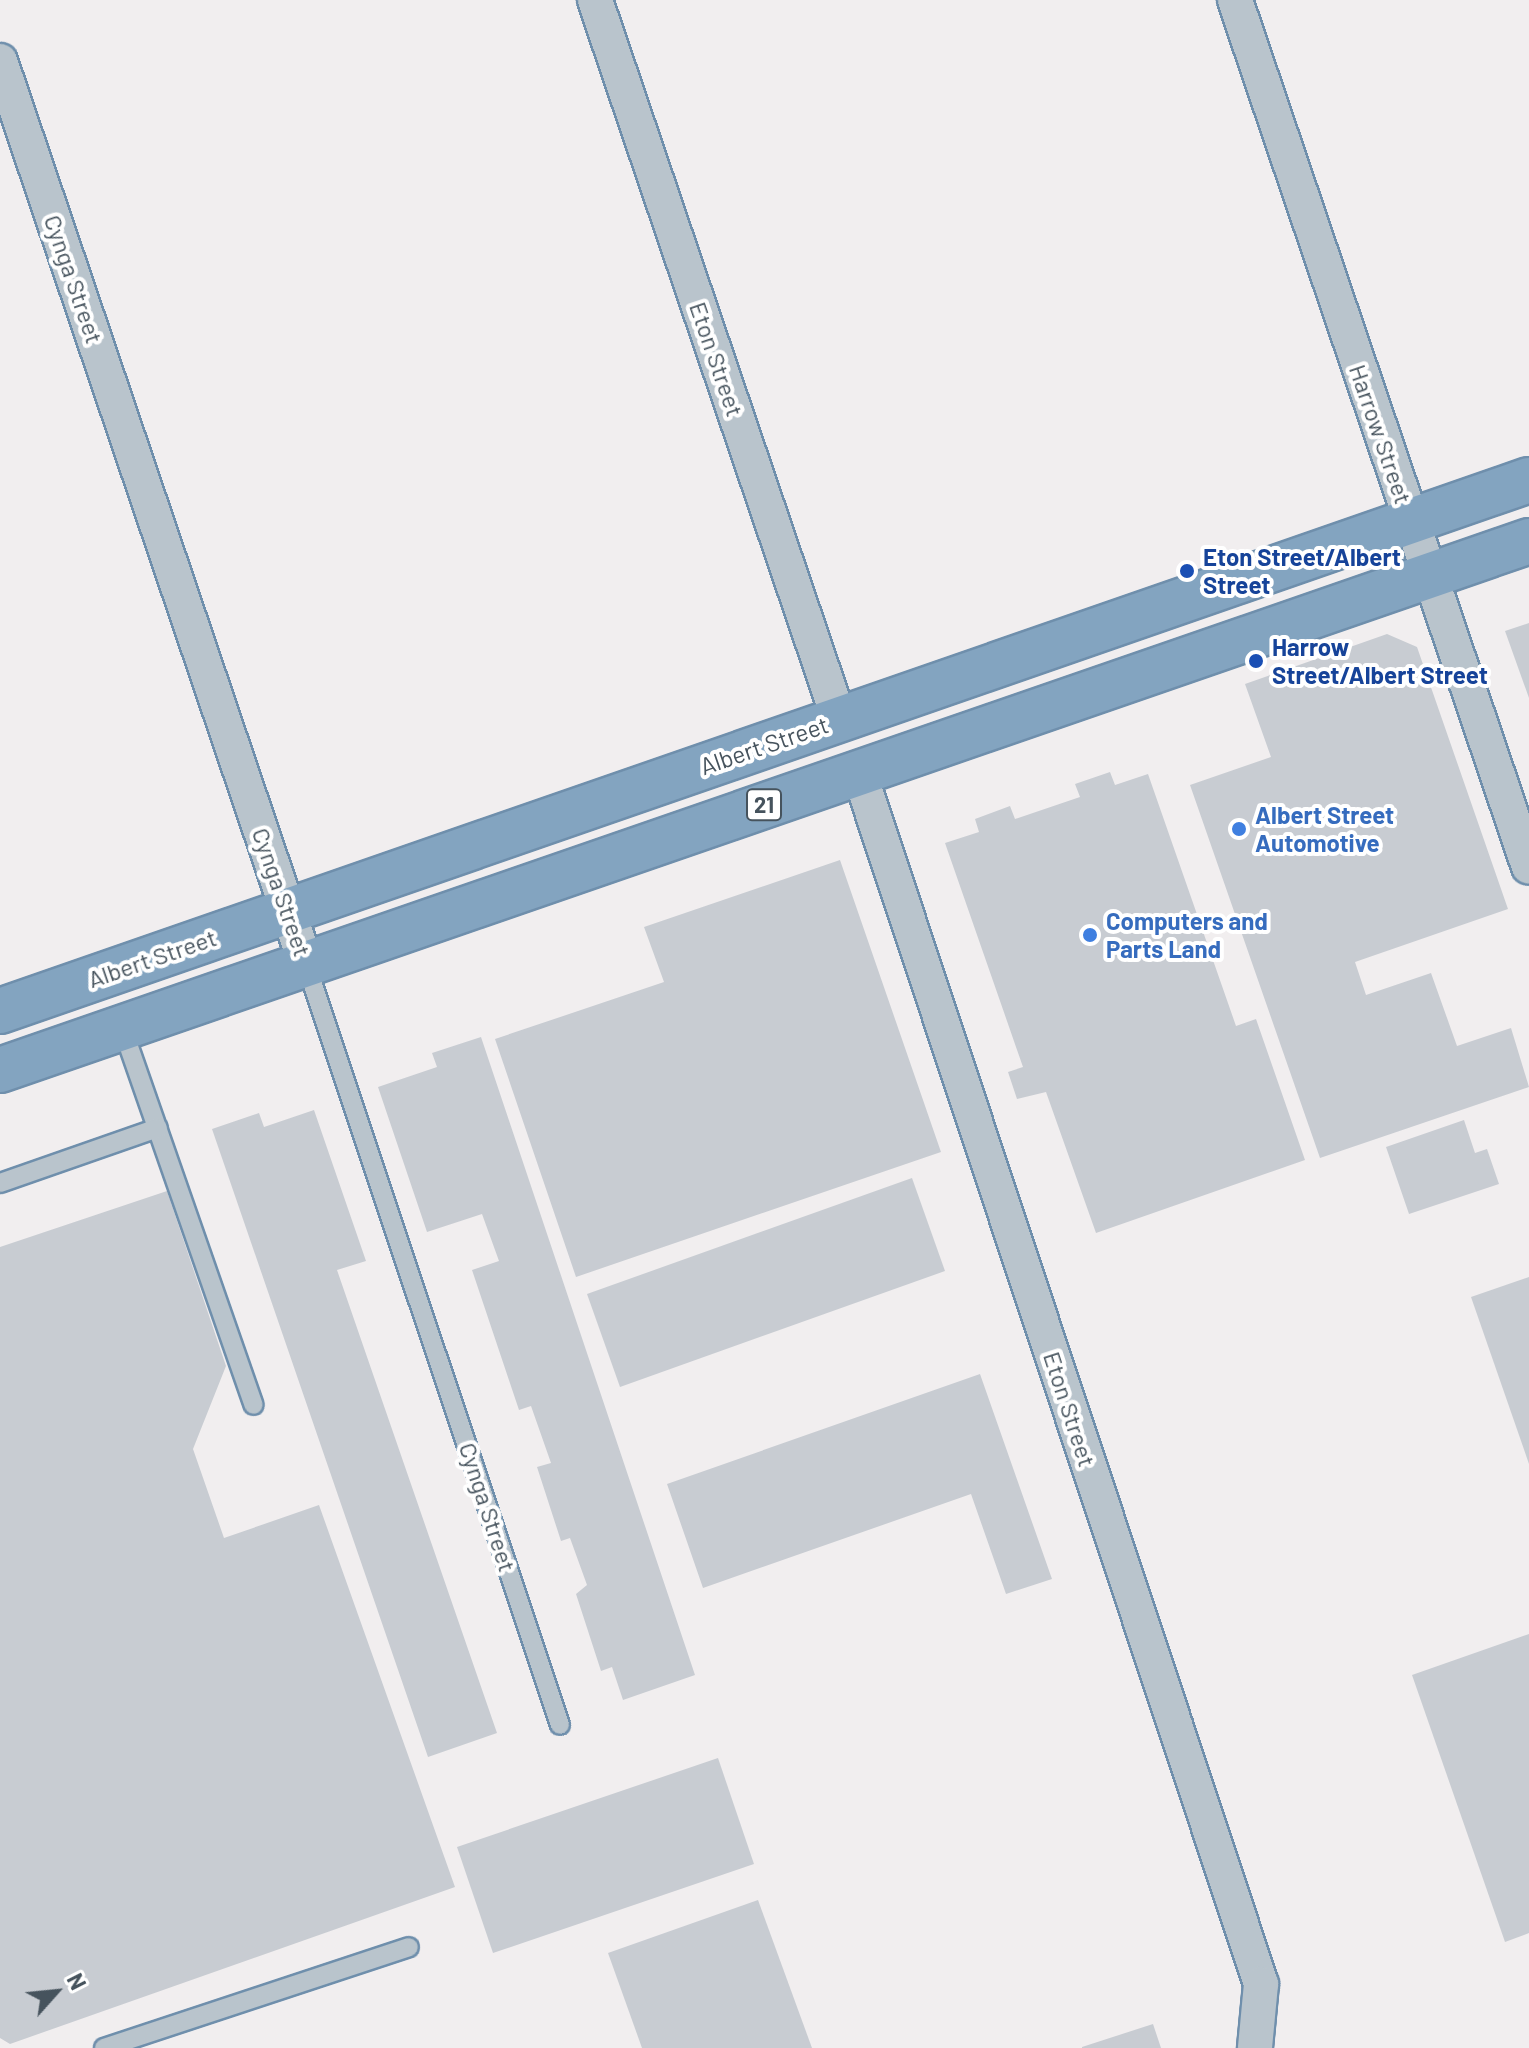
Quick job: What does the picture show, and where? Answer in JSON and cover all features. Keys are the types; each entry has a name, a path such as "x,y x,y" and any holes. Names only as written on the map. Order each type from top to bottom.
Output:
{"highway":[{"name":"Albert Street","path":"0,1011 1529,480"},
{"name":"21","path":"0,1070 1529,541"},
{"path":"1298,559 1316,614"},
{"path":"1125,620 1143,674"},
{"path":"839,719 859,772"}],"street":[{"name":"Eton Street","path":"595,0 839,719"},
{"name":"Harrow Street","path":"1235,0 1529,867"},
{"name":"Cynga Street","path":"0,61 306,964"},
{"name":"Eton Street","path":"859,772 1261,1984 1255,2048"}],"lane":[{"name":"Cynga Street","path":"306,964 560,1725"},
{"path":"122,1027 254,1405"},
{"path":"0,1183 158,1128"},
{"path":"104,2048 409,1947"}],"building":[{"path":"1529,623 1529,698 1505,631"},
{"path":"1387,634 1417,647 1508,909 1355,962 1366,995 1431,973 1457,1046 1511,1028 1529,1087 1320,1158 1190,785 1271,757 1245,684"},
{"name":"Computers and Parts Land","path":"1110,772 1115,785 1148,774 1236,1026 1256,1019 1305,1160 1096,1233 1046,1092 1017,1099 1008,1072 1023,1067 945,843 979,832 975,819 1010,806 1015,819 1080,797 1075,784"},
{"path":"840,860 941,1152 576,1277 495,1039 664,982 644,927"},
{"path":"481,1037 695,1675 623,1700 612,1667 601,1671 576,1594 587,1585 570,1538 561,1541 537,1467 551,1463 531,1406 519,1410 472,1270 499,1261 482,1214 427,1232 378,1087 437,1067 432,1053"},
{"path":"314,1110 366,1261 337,1270 497,1733 428,1757 212,1129 259,1113 264,1127"},
{"path":"1464,1120 1475,1153 1487,1149 1499,1184 1409,1214 1386,1147"},
{"path":"912,1178 945,1271 620,1387 587,1294"},
{"path":"167,1191 226,1366 193,1449 224,1538 319,1505 455,1887 10,2044 0,2038 0,1247"},
{"path":"1529,1277 1529,1464 1471,1297"},
{"path":"980,1374 1052,1579 1006,1594 971,1494 703,1588 667,1484"},
{"path":"1529,1634 1529,1933 1505,1942 1412,1675"},
{"path":"718,1758 754,1864 493,1953 457,1847"},
{"path":"758,1900 812,2048 642,2048 608,1953"},
{"path":"1153,2024 1161,2048 1082,2048 1082,2047"}],"place":[{"name":"Eton Street/Albert Street","path":"1187,571"},
{"name":"Harrow Street/Albert Street","path":"1256,661"},
{"name":"Albert Street Automotive","path":"1239,829"},
{"name":"Computers and Parts Land","path":"1090,935"}]}
